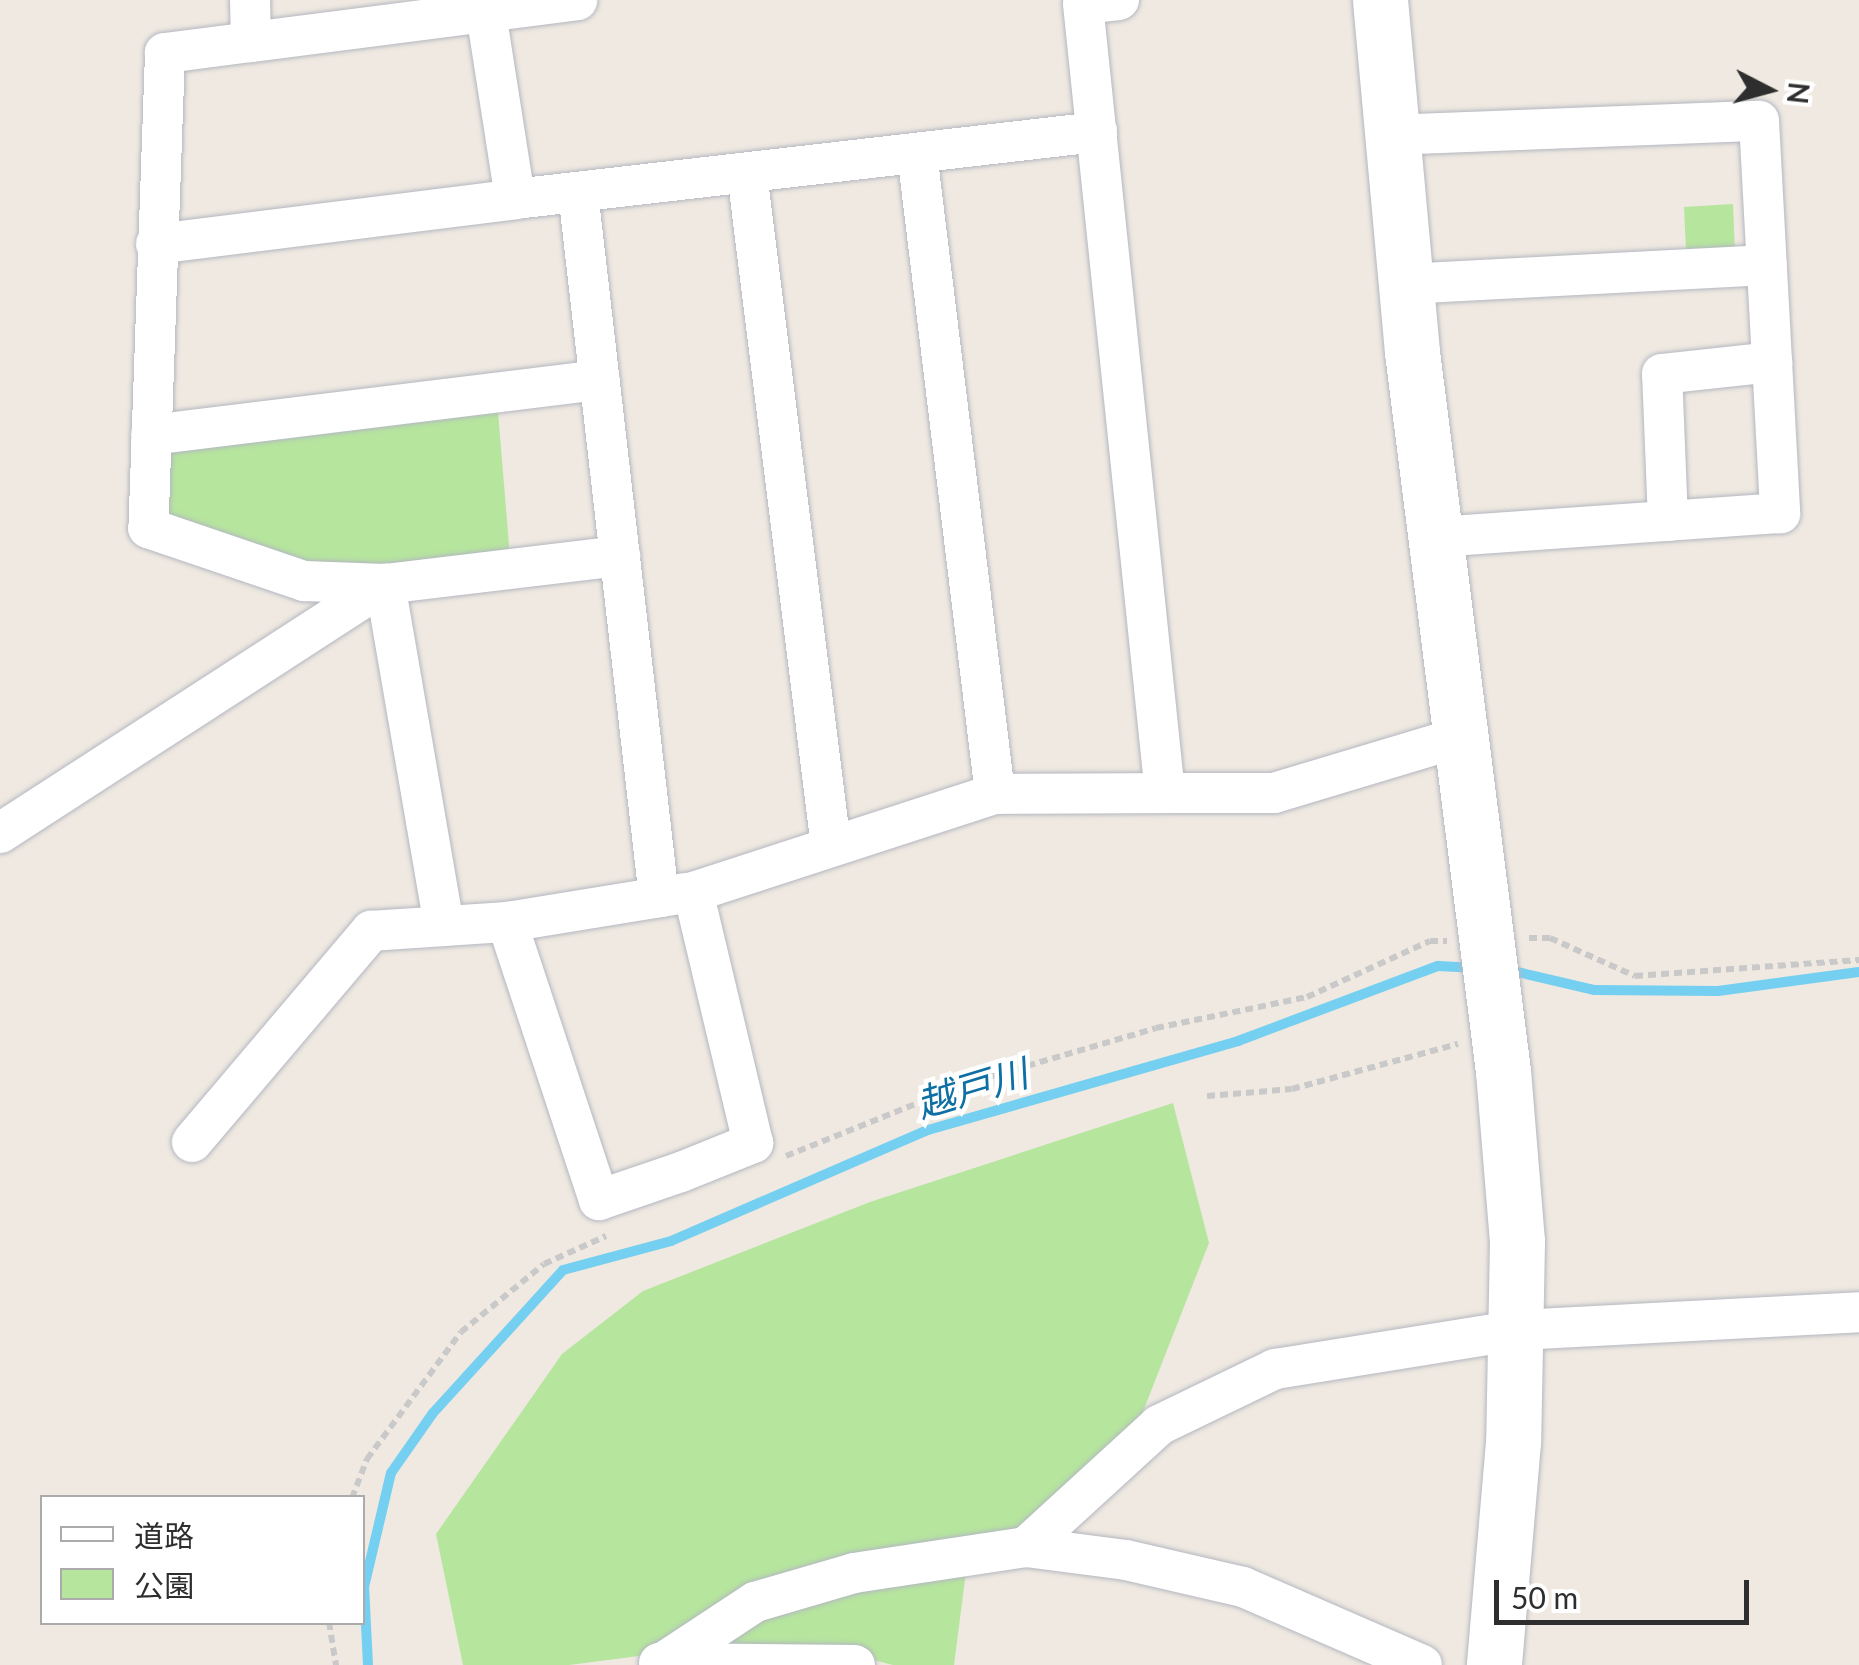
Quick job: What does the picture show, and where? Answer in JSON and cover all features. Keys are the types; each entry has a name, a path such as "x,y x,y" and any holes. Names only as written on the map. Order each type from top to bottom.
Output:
{"street":[{"path":"250,0 252,42"},
{"path":"577,0 485,7 164,53 148,528 304,582 386,584 620,556"},
{"path":"1380,0 1405,284 1498,1030 1519,1330 1494,1665"},
{"path":"1095,2 1097,132 1165,792"},
{"path":"485,7 515,199"},
{"path":"1390,135 1760,121 1780,513 1436,537"},
{"path":"156,244 1097,132"},
{"path":"917,153 995,794"},
{"path":"747,173 831,846"},
{"path":"507,922 598,1200 753,1143 676,895 620,556 578,192"},
{"path":"1405,284 1767,265"},
{"path":"1668,521 1662,374 1772,362"},
{"path":"151,435 600,380"},
{"path":"0,834 386,584"},
{"path":"386,584 444,926"},
{"path":"192,1142 371,931 507,922 676,895 995,794 1274,793 1461,738"},
{"path":"1026,1547 1159,1425 1275,1369 1519,1330 1859,1312"},
{"path":"654,1663 755,1602 854,1572 1026,1547 1126,1560 1243,1587 1422,1665"},
{"path":"654,1663 855,1665"}],"path":[{"path":"771,1162 966,1084 1156,1028 1307,997 1430,942 1550,938 1636,976 1859,960"},
{"path":"1207,1096 1292,1089 1498,1030"},
{"path":"353,1495 368,1459 461,1332 544,1264 614,1233"},
{"path":"329,1625 336,1665"}],"green space":[{"path":"1733,204 1735,254 1687,270 1684,207"},
{"path":"498,412 510,557 304,581 163,538 157,446"},
{"path":"1173,1103 1209,1243 1124,1460 967,1564 954,1665 893,1665 826,1648 670,1652 569,1665 463,1665 436,1534 562,1354 643,1291 870,1202"}],"waterway":[{"name":"越戸川","path":"365,1583 391,1473 433,1413 563,1270 671,1241 928,1130 1238,1041 1438,966 1472,968"},
{"name":"越戸川","path":"1509,970 1594,990 1718,991 1859,972"},
{"name":"越戸川","path":"365,1606 368,1665"}]}
